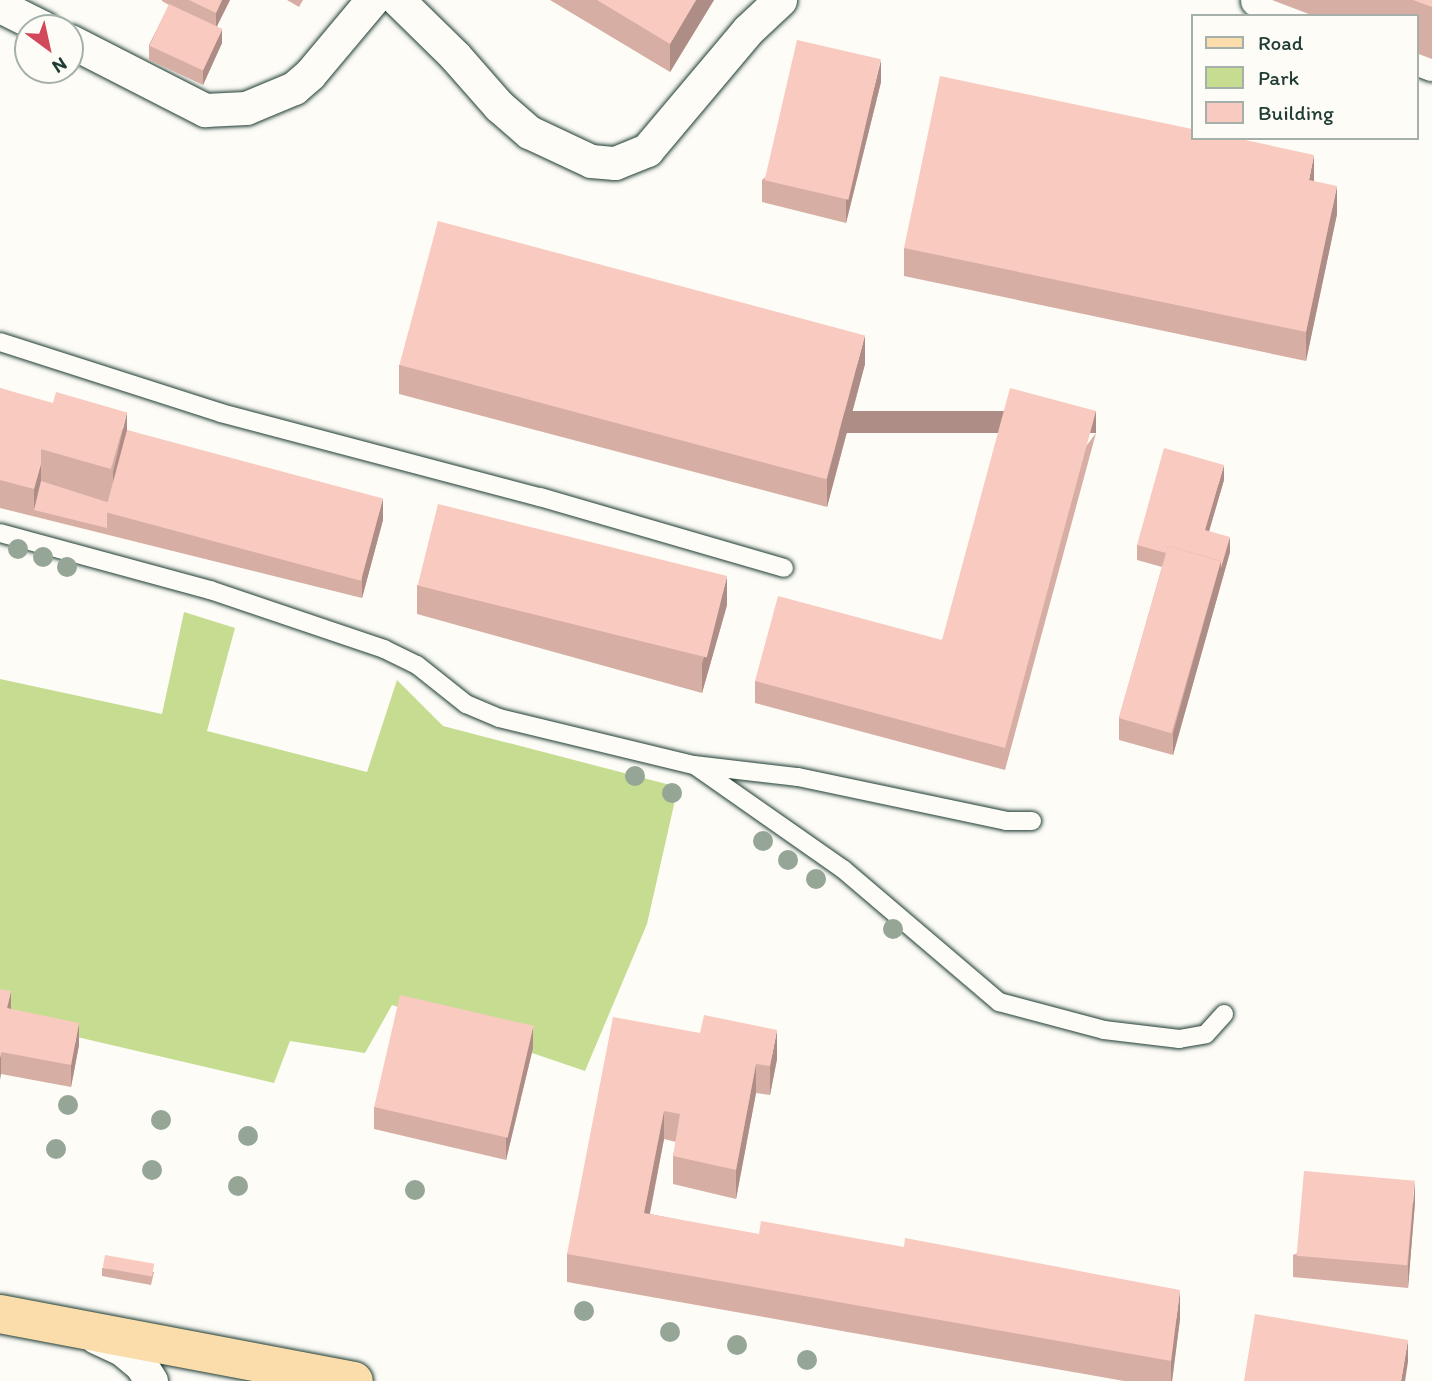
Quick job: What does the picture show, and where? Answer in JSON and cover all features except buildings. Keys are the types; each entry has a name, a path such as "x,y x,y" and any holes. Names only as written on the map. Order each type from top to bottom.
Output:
{"main road":[{"path":"0,1314 354,1381"}],"street":[{"path":"84,48 205,110 246,108 294,88 332,50 372,0"},
{"path":"398,0 455,56 499,106 529,132 591,161 615,163 648,150 713,70 780,0"},
{"path":"1257,0 1295,14"},
{"path":"0,6 16,14"},
{"path":"78,1329 122,1349 141,1365 151,1381"}],"lane":[{"path":"0,342 220,412 527,494 784,568"},
{"path":"0,533 210,590 384,649 417,666 466,704 499,718 694,765 798,777 1006,821 1032,821"},
{"path":"694,765 844,870 999,1002 1104,1030 1179,1039 1206,1034 1224,1014"}],"green space":[{"path":"184,612 235,628 207,731 367,772 397,680 443,726 678,787 647,924 585,1071 392,1005 365,1053 290,1041 274,1083 0,1019 0,679 162,714"}]}
